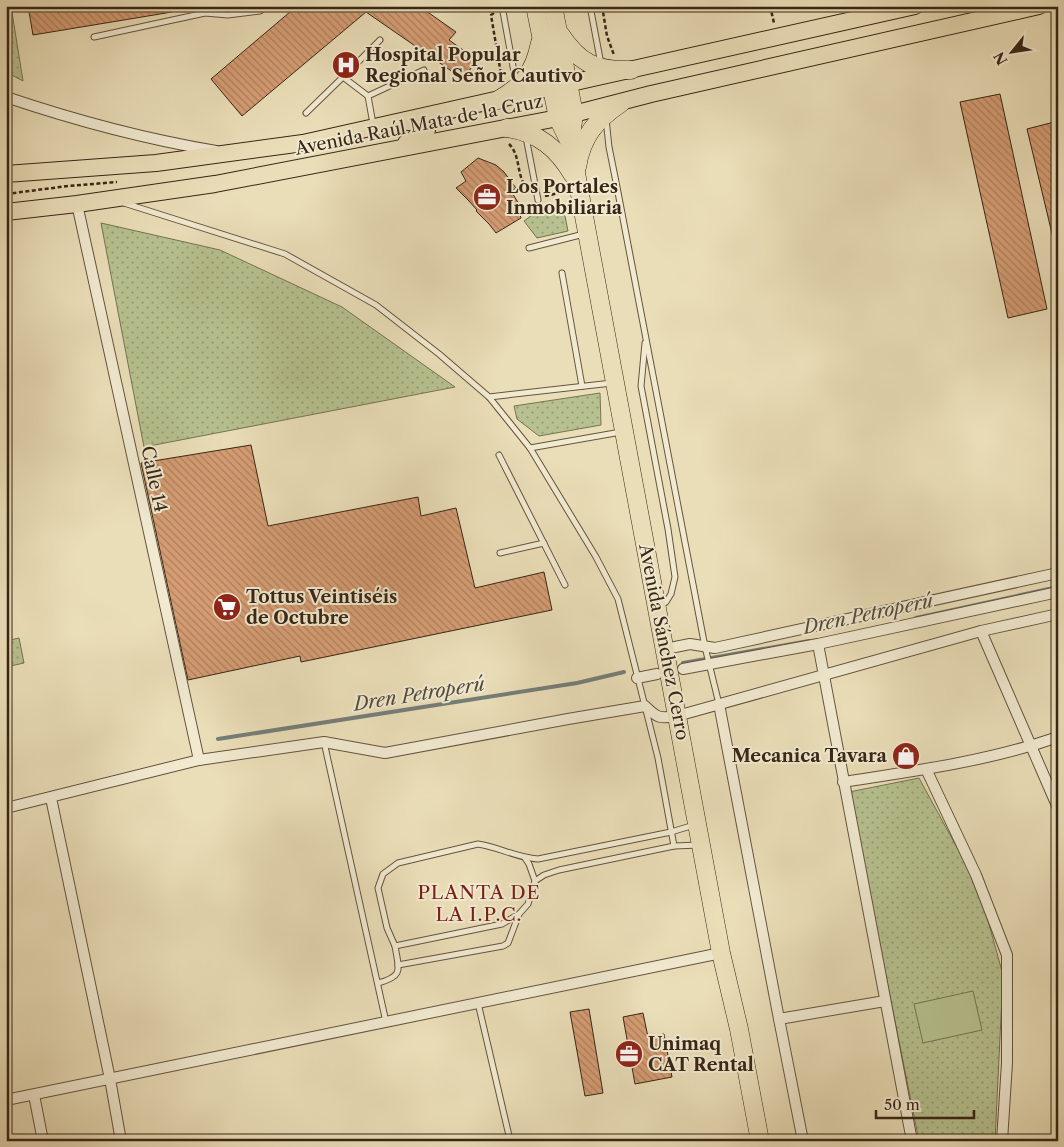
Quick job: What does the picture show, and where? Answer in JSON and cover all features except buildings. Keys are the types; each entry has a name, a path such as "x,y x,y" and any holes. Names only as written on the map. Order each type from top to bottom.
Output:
{"highway":[{"name":"Avenida Sánchez Cerro","path":"535,6 541,40 560,86"},
{"name":"Avenida Sánchez Cerro","path":"553,6 558,31 560,86 570,143 721,953 739,1029 760,1141"},
{"path":"558,31 574,52 592,65 602,69 631,70"},
{"path":"505,92 533,68 541,40"},
{"path":"577,178 582,146 595,123 621,103"},
{"path":"507,128 525,131 554,150 577,178"}],"main road":[{"name":"Avenida Raúl Mata de la Cruz","path":"6,174 156,163 303,143 394,123 505,92 560,86 915,6"},
{"name":"Avenida Raúl Mata de la Cruz","path":"6,212 215,184 487,132 566,116 661,92 1039,6"},
{"path":"375,154 399,147 422,135 427,130 426,126 418,122 394,123"}],"street":[{"path":"6,97 74,118 185,146 230,153"},
{"name":"Calle 14","path":"77,204 199,760"},
{"path":"665,648 690,644 715,648 1058,573"},
{"path":"683,669 818,644 1058,592"},
{"path":"6,808 199,760 324,742 385,754 558,720 644,706 655,716 663,719 825,676 981,630 1058,614"},
{"path":"981,630 1058,808"},
{"path":"818,644 912,1141"},
{"path":"637,678 657,674"},
{"path":"719,704 804,1141"},
{"path":"843,782 926,770 1030,747 1058,737"},
{"path":"926,770 976,875 1007,954 1007,1063 1002,1141"},
{"path":"51,798 110,1079 121,1141"},
{"path":"6,1100 721,953"},
{"path":"779,1019 885,1001"},
{"path":"34,1095 44,1141"}],"lane":[{"path":"94,37 205,13 228,15 260,11 268,6"},
{"path":"590,6 602,69"},
{"path":"502,8 505,92"},
{"path":"306,113 380,40"},
{"path":"368,96 424,70"},
{"path":"342,77 368,96 374,127"},
{"path":"606,113 609,147 705,647 719,704"},
{"path":"525,131 537,198"},
{"path":"112,199 285,254 376,305 439,354 488,397 530,448 608,578 618,599 658,758 674,846"},
{"path":"529,248 587,233"},
{"path":"562,273 582,386"},
{"path":"646,337 641,386 668,529 674,578 671,594 666,602 657,608"},
{"path":"488,397 615,382"},
{"path":"530,448 624,432"},
{"path":"499,455 565,585"},
{"path":"500,553 544,544"},
{"path":"324,742 386,1022"},
{"path":"378,982 395,976 398,965 395,946 387,928 378,888 383,874 398,863 478,844 525,858 538,859 671,832 697,824"},
{"path":"535,881 544,875 559,870 674,846 701,844"},
{"path":"395,946 502,924 519,914 528,904 535,881 530,864 525,858"},
{"path":"398,965 503,946 508,942 519,914"},
{"path":"478,1003 510,1140"}],"path":[{"path":"602,6 607,36 615,56"},
{"path":"770,6 775,27"},
{"path":"502,8 491,15 505,92"},
{"path":"469,71 485,81"},
{"path":"487,132 488,138 503,140 513,148 521,180 537,198"}],"green space":[{"path":"6,6 11,6 23,81 6,72"},
{"path":"552,207 565,216 568,231 537,238 524,221 539,210"},
{"path":"101,223 220,250 342,307 455,387 144,447"},
{"path":"600,393 601,425 539,436 517,419 514,406"},
{"path":"19,638 24,663 6,667 6,641"},
{"path":"919,778 979,888 1003,975 995,1141 919,1141 849,792"},
{"path":"973,991 982,1030 923,1043 914,1004"}],"waterway":[{"name":"Dren Petroperú","path":"916,618 1058,587"},
{"name":"Dren Petroperú","path":"683,663 809,641"},
{"name":"Dren Petroperú","path":"218,739 577,683 624,672"}],"place":[{"name":"Hospital Popular Regional Señor Cautivo","path":"346,65"},
{"name":"Los Portales Inmobiliaria","path":"487,197"},
{"name":"Tottus Veintiséis de Octubre","path":"227,607"},
{"name":"Mecanica Tavara","path":"906,756"},
{"name":"Unimaq CAT Rental","path":"629,1054"}],"district":[{"name":"PLANTA DE LA I.P.C.","path":"479,903"}]}
